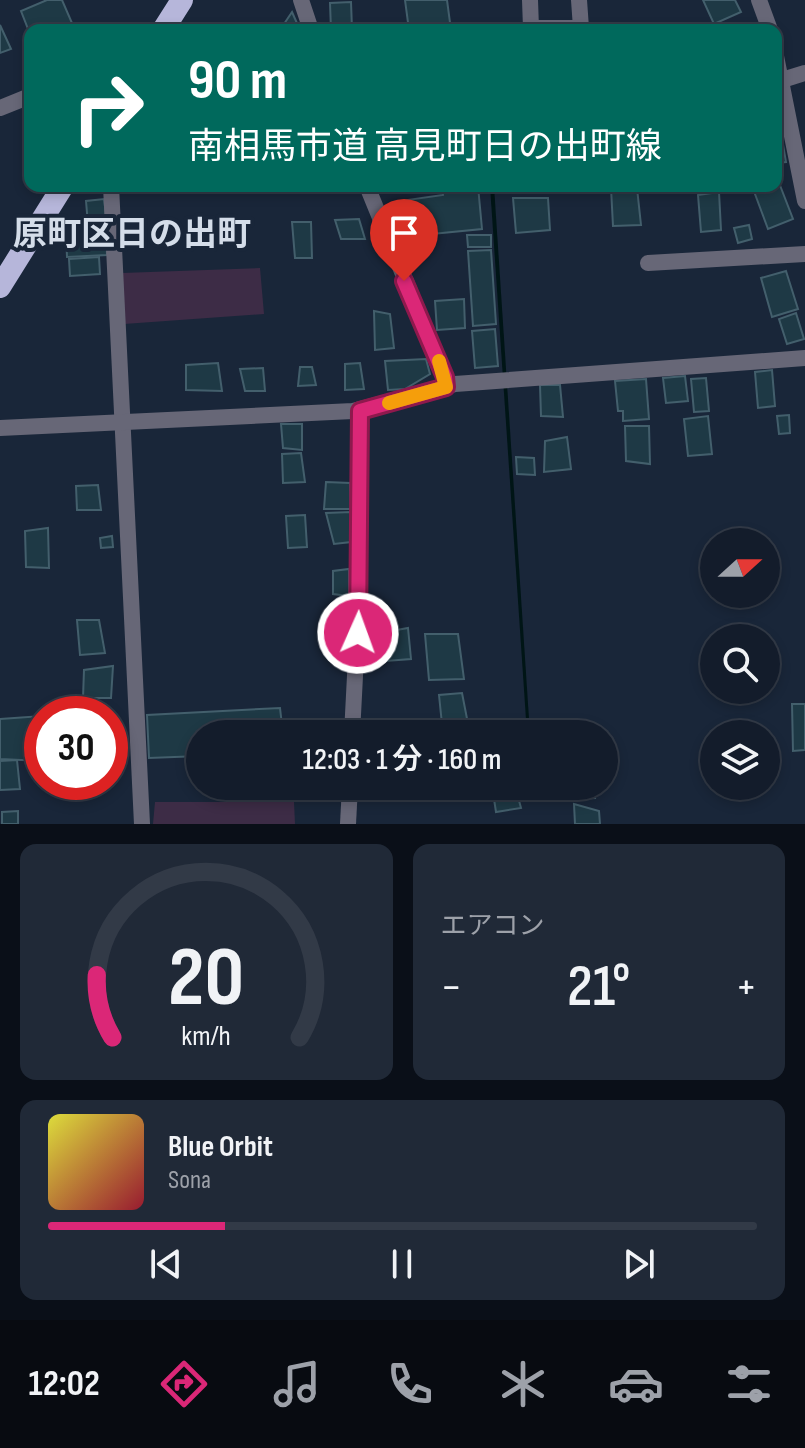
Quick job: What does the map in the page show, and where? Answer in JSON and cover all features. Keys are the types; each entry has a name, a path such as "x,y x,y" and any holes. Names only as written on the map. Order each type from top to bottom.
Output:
{"highway":[{"path":"167,24 182,0"},
{"path":"0,287 59,192"}],"street":[{"path":"301,0 309,24"},
{"path":"530,0 531,24"},
{"path":"579,0 581,24"},
{"path":"759,0 768,24"},
{"path":"782,80 805,73"},
{"path":"0,108 24,98"},
{"path":"782,120 805,201"},
{"path":"111,192 142,824"},
{"path":"369,192 445,377 446,387"},
{"path":"648,263 805,254"},
{"path":"0,428 360,411 446,387 805,358"},
{"path":"353,720 359,598 360,411"},
{"path":"348,824 349,800"}],"shaded area":[{"path":"490,192 494,192 529,720 526,720"},
{"path":"260,268 264,314 124,324 122,273"},
{"path":"155,802 294,802 295,824 153,824"}],"building":[{"path":"47,0 62,0 72,24 26,24 21,11"},
{"path":"405,0 447,0 450,24 408,24"},
{"path":"703,0 735,0 741,12 714,24"},
{"path":"351,2 352,24 331,24 330,3"},
{"path":"292,12 297,24 284,24"},
{"path":"0,25 11,49 0,53"},
{"path":"782,139 786,162 782,162"},
{"path":"782,191 793,219 768,229 754,192"},
{"path":"443,192 479,192 482,229 402,237 400,201 443,195"},
{"path":"611,192 637,192 641,225 613,226"},
{"path":"719,192 721,230 701,232 698,195"},
{"path":"513,198 548,198 550,230 516,233"},
{"path":"104,199 107,223 88,225 86,201"},
{"path":"359,219 365,239 341,239 335,220"},
{"path":"292,222 311,222 312,258 295,258"},
{"path":"749,225 752,239 738,243 734,228"},
{"path":"106,228 107,255 67,257 66,234 75,234 75,229"},
{"path":"467,235 491,235 491,247 468,247"},
{"path":"491,250 496,324 473,326 468,251"},
{"path":"99,257 100,274 70,276 69,259"},
{"path":"786,271 798,309 772,317 761,278"},
{"path":"464,299 465,328 437,330 435,301"},
{"path":"374,311 390,314 394,348 375,350"},
{"path":"796,313 804,339 787,344 779,319"},
{"path":"495,329 498,366 475,368 472,331"},
{"path":"426,359 430,374 405,389 388,390 385,361"},
{"path":"218,363 222,391 186,390 186,365"},
{"path":"360,363 364,389 345,390 345,364"},
{"path":"300,367 312,367 316,385 298,386"},
{"path":"263,368 265,391 245,391 240,369"},
{"path":"772,370 775,406 758,408 755,372"},
{"path":"685,376 688,401 666,403 663,378"},
{"path":"706,378 709,411 694,412 691,379"},
{"path":"646,379 649,419 623,421 623,411 618,411 615,381"},
{"path":"540,385 560,385 563,417 541,416"},
{"path":"789,415 790,433 779,434 777,416"},
{"path":"708,416 712,454 688,456 684,419"},
{"path":"281,424 302,424 302,450 283,448"},
{"path":"625,426 649,426 650,464 626,461"},
{"path":"567,437 571,469 544,472 545,441"},
{"path":"301,453 305,482 283,483 282,454"},
{"path":"516,457 534,458 535,475 517,474"},
{"path":"326,482 350,483 351,509 324,509"},
{"path":"98,485 101,510 77,510 76,486"},
{"path":"351,512 351,542 334,544 326,513"},
{"path":"305,515 307,547 288,548 286,516"},
{"path":"48,528 49,568 26,567 25,531"},
{"path":"112,536 113,547 101,548 100,538"},
{"path":"349,569 349,596 333,594 333,571"},
{"path":"77,620 99,620 105,653 80,655"},
{"path":"408,628 411,659 386,661 385,632"},
{"path":"425,634 458,634 464,679 429,680"},
{"path":"113,666 111,696 83,696 84,670"},
{"path":"462,693 467,720 442,720 439,695"},
{"path":"792,704 805,704 805,750 793,751"},
{"path":"280,708 281,720 186,720 186,757 149,758 147,715"},
{"path":"24,717 24,760 0,759 0,719"},
{"path":"17,760 20,789 0,790 0,761"},
{"path":"494,800 519,800 521,808 496,812"},
{"path":"574,804 599,811 600,824 575,824"},
{"path":"18,811 18,824 2,824 2,812"}],"slow traffic":[{"path":"389,403 446,387 439,361"}],"district":[{"name":"原町区日の出町","path":"132,233"}],"route":[{"path":"358,633 360,411 446,387 445,377 404,281"}]}
